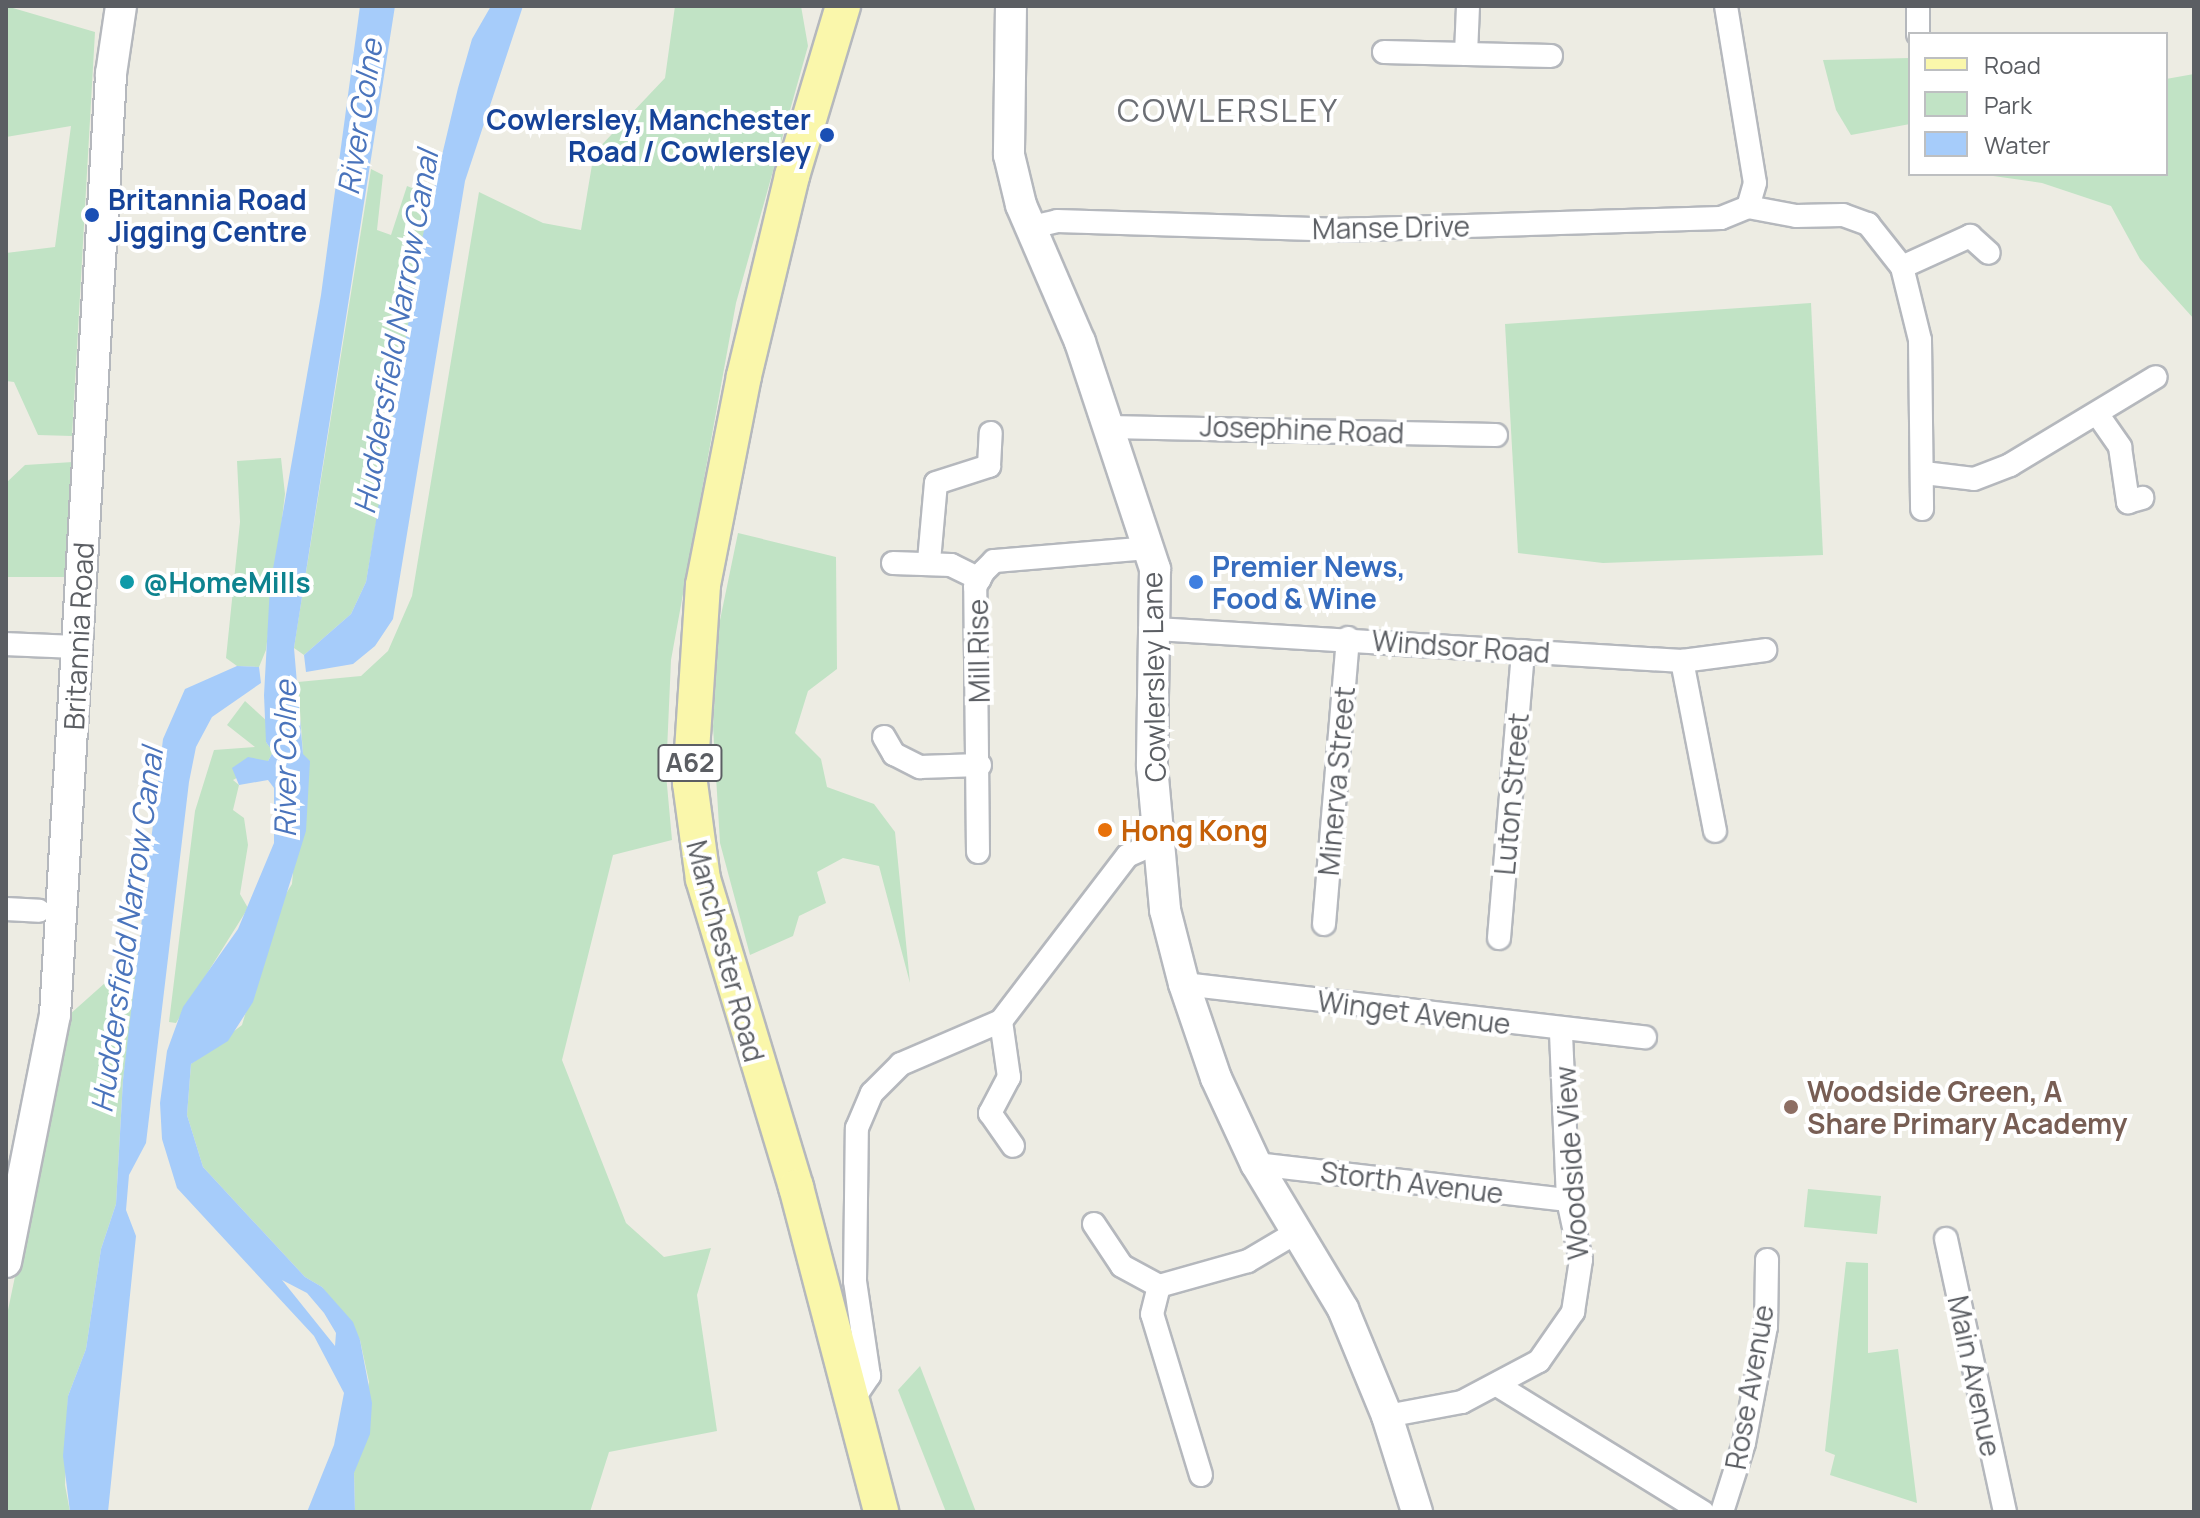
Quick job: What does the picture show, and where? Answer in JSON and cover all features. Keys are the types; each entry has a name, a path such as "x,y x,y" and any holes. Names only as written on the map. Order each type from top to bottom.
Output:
{"main road":[{"name":"Manchester Road","path":"843,6 792,176 741,391 703,585 690,783 703,879 854,1398 881,1512"}],"street":[{"name":"Britannia Road","path":"6,1262 55,1015 111,74 121,6"},
{"name":"Cowlersley Lane","path":"1011,6 1009,155 1032,227 1108,427 1148,548 1156,629 1152,766 1165,910 1184,984 1216,1078 1256,1164 1343,1309 1387,1416 1417,1512"},
{"path":"1466,54 1468,6"},
{"path":"1726,6 1755,183 1748,207 1796,216 1843,215 1868,224 1902,267 1920,340 1924,473 1922,509"},
{"path":"1918,6 1918,32"},
{"path":"1384,52 1551,56"},
{"name":"Manse Drive","path":"1032,227 1057,221 1368,229 1721,218 1748,207"},
{"path":"1902,267 1970,236 1989,253"},
{"path":"1924,473 1974,479 2098,415 2156,377"},
{"path":"2098,415 2120,447 2128,502 2142,498"},
{"name":"Josephine Road","path":"1108,427 1496,435"},
{"path":"929,561 936,483 989,466 991,433"},
{"name":"Mill Rise","path":"978,852 980,579 994,561 1148,548"},
{"path":"893,563 929,561 980,579"},
{"name":"Windsor Road","path":"1156,629 1348,638 1682,661 1765,650"},
{"name":"Minerva Street","path":"1324,924 1348,638"},
{"path":"6,644 77,647"},
{"name":"Luton Street","path":"1499,938 1523,651"},
{"path":"1682,661 1715,831"},
{"path":"884,737 894,754 920,767 980,765"},
{"path":"854,1398 869,1376 855,1281 857,1128 872,1093 901,1064 1001,1021 1127,856 1159,842"},
{"path":"6,909 39,911"},
{"name":"Winget Avenue","path":"1184,984 1561,1030 1645,1037"},
{"path":"1001,1021 1009,1077 990,1113 1013,1146"},
{"name":"Woodside View","path":"1387,1416 1462,1402 1497,1385 1539,1361 1573,1312 1581,1260 1568,1200 1561,1030"},
{"name":"Storth Avenue","path":"1256,1164 1568,1200"},
{"path":"1094,1224 1122,1266 1159,1286 1248,1261 1297,1232"},
{"name":"Main Avenue","path":"1946,1239 2005,1512"},
{"name":"Rose Avenue","path":"1722,1512 1744,1443 1766,1327 1767,1260"},
{"path":"1159,1286 1152,1314 1201,1475"},
{"path":"1497,1385 1703,1512"}],"green space":[{"path":"6,6 95,32 72,436 38,435 14,382 6,381 6,253 55,247 71,126 6,137"},
{"path":"675,6 801,6 808,46 736,303 671,660 666,774 672,840 613,855 562,1060 626,1223 664,1257 711,1248 697,1295 717,1431 609,1452 590,1512 355,1512 354,1472 369,1382 360,1340 322,1287 305,1277 203,1167 187,1115 191,1064 242,1025 276,910 292,884 303,754 298,682 361,676 388,651 412,596 479,192 543,223 581,230 594,153 665,78"},
{"path":"1908,58 1908,124 1851,135 1836,110 1823,60"},
{"path":"2194,74 2194,319 2140,259 2111,206 2042,183 1993,176 2168,176 2168,79"},
{"path":"371,169 383,175 377,230 391,235 407,186 432,196 366,582 351,614 304,655 294,648"},
{"path":"1811,303 1823,555 1603,563 1518,553 1505,324"},
{"path":"281,458 285,494 266,650 259,667 237,666 226,658 240,522 237,461"},
{"path":"73,462 68,577 6,577 6,483 25,465"},
{"path":"738,533 836,557 837,669 808,691 795,733 821,759 827,787 874,804 895,832 910,983 879,866 843,858 817,872 826,903 799,916 793,936 750,955 720,843 713,726 719,625"},
{"path":"245,701 268,722 266,742 273,752 268,761 233,780 239,785 233,810 244,818 248,845 240,894 248,908 176,1023 169,1022 195,811 214,750 255,747 227,725"},
{"path":"142,950 123,1080 116,1204 101,1249 86,1349 68,1396 65,1485 70,1512 6,1512 6,1320 69,1015"},
{"path":"1808,1189 1881,1196 1877,1234 1804,1227"},
{"path":"1846,1262 1868,1263 1868,1353 1898,1349 1917,1503 1830,1475 1835,1455 1825,1451"},
{"path":"920,1366 976,1512 946,1512 898,1390"}],"water":[{"name":"River Colne","path":"360,6 395,6 294,648 303,754 310,761 306,831 253,1002 228,1041 191,1064 187,1115 203,1167 305,1277 322,1287 353,1322 360,1340 372,1403 370,1434 354,1473 355,1512 307,1512 334,1445 344,1393 314,1336 177,1188 162,1139 160,1103 167,1051 183,1007 238,929 274,843 274,788 268,780 239,785 232,768 248,757 268,761 273,752 266,742 264,695 270,586 321,295","holes":["282,1280 307,1293 336,1333 335,1346"]},
{"path":"491,6 523,6 465,181 393,619 375,646 353,664 306,672 304,655 351,614 366,582 422,239 472,39"},
{"path":"237,666 259,667 261,683 212,717 196,747 189,782 146,1143 129,1175 126,1210 136,1236 108,1512 70,1512 63,1456 68,1396 86,1349 101,1249 116,1204 123,1080 163,739 185,689"}],"place":[{"name":"Cowlersley, Manchester Road / Cowlersley","path":"827,135"},
{"name":"Britannia Road Jigging Centre","path":"92,215"},
{"name":"@HomeMills","path":"127,582"},
{"name":"Premier News, Food & Wine","path":"1196,582"},
{"name":"Hong Kong","path":"1105,830"},
{"name":"Woodside Green, A Share Primary Academy","path":"1791,1107"}],"district":[{"name":"COWLERSLEY","path":"1228,110"}],"water label":[{"name":"Huddersfield Narrow Canal","path":"396,332"},
{"name":"Huddersfield Narrow Canal","path":"127,930"}]}
